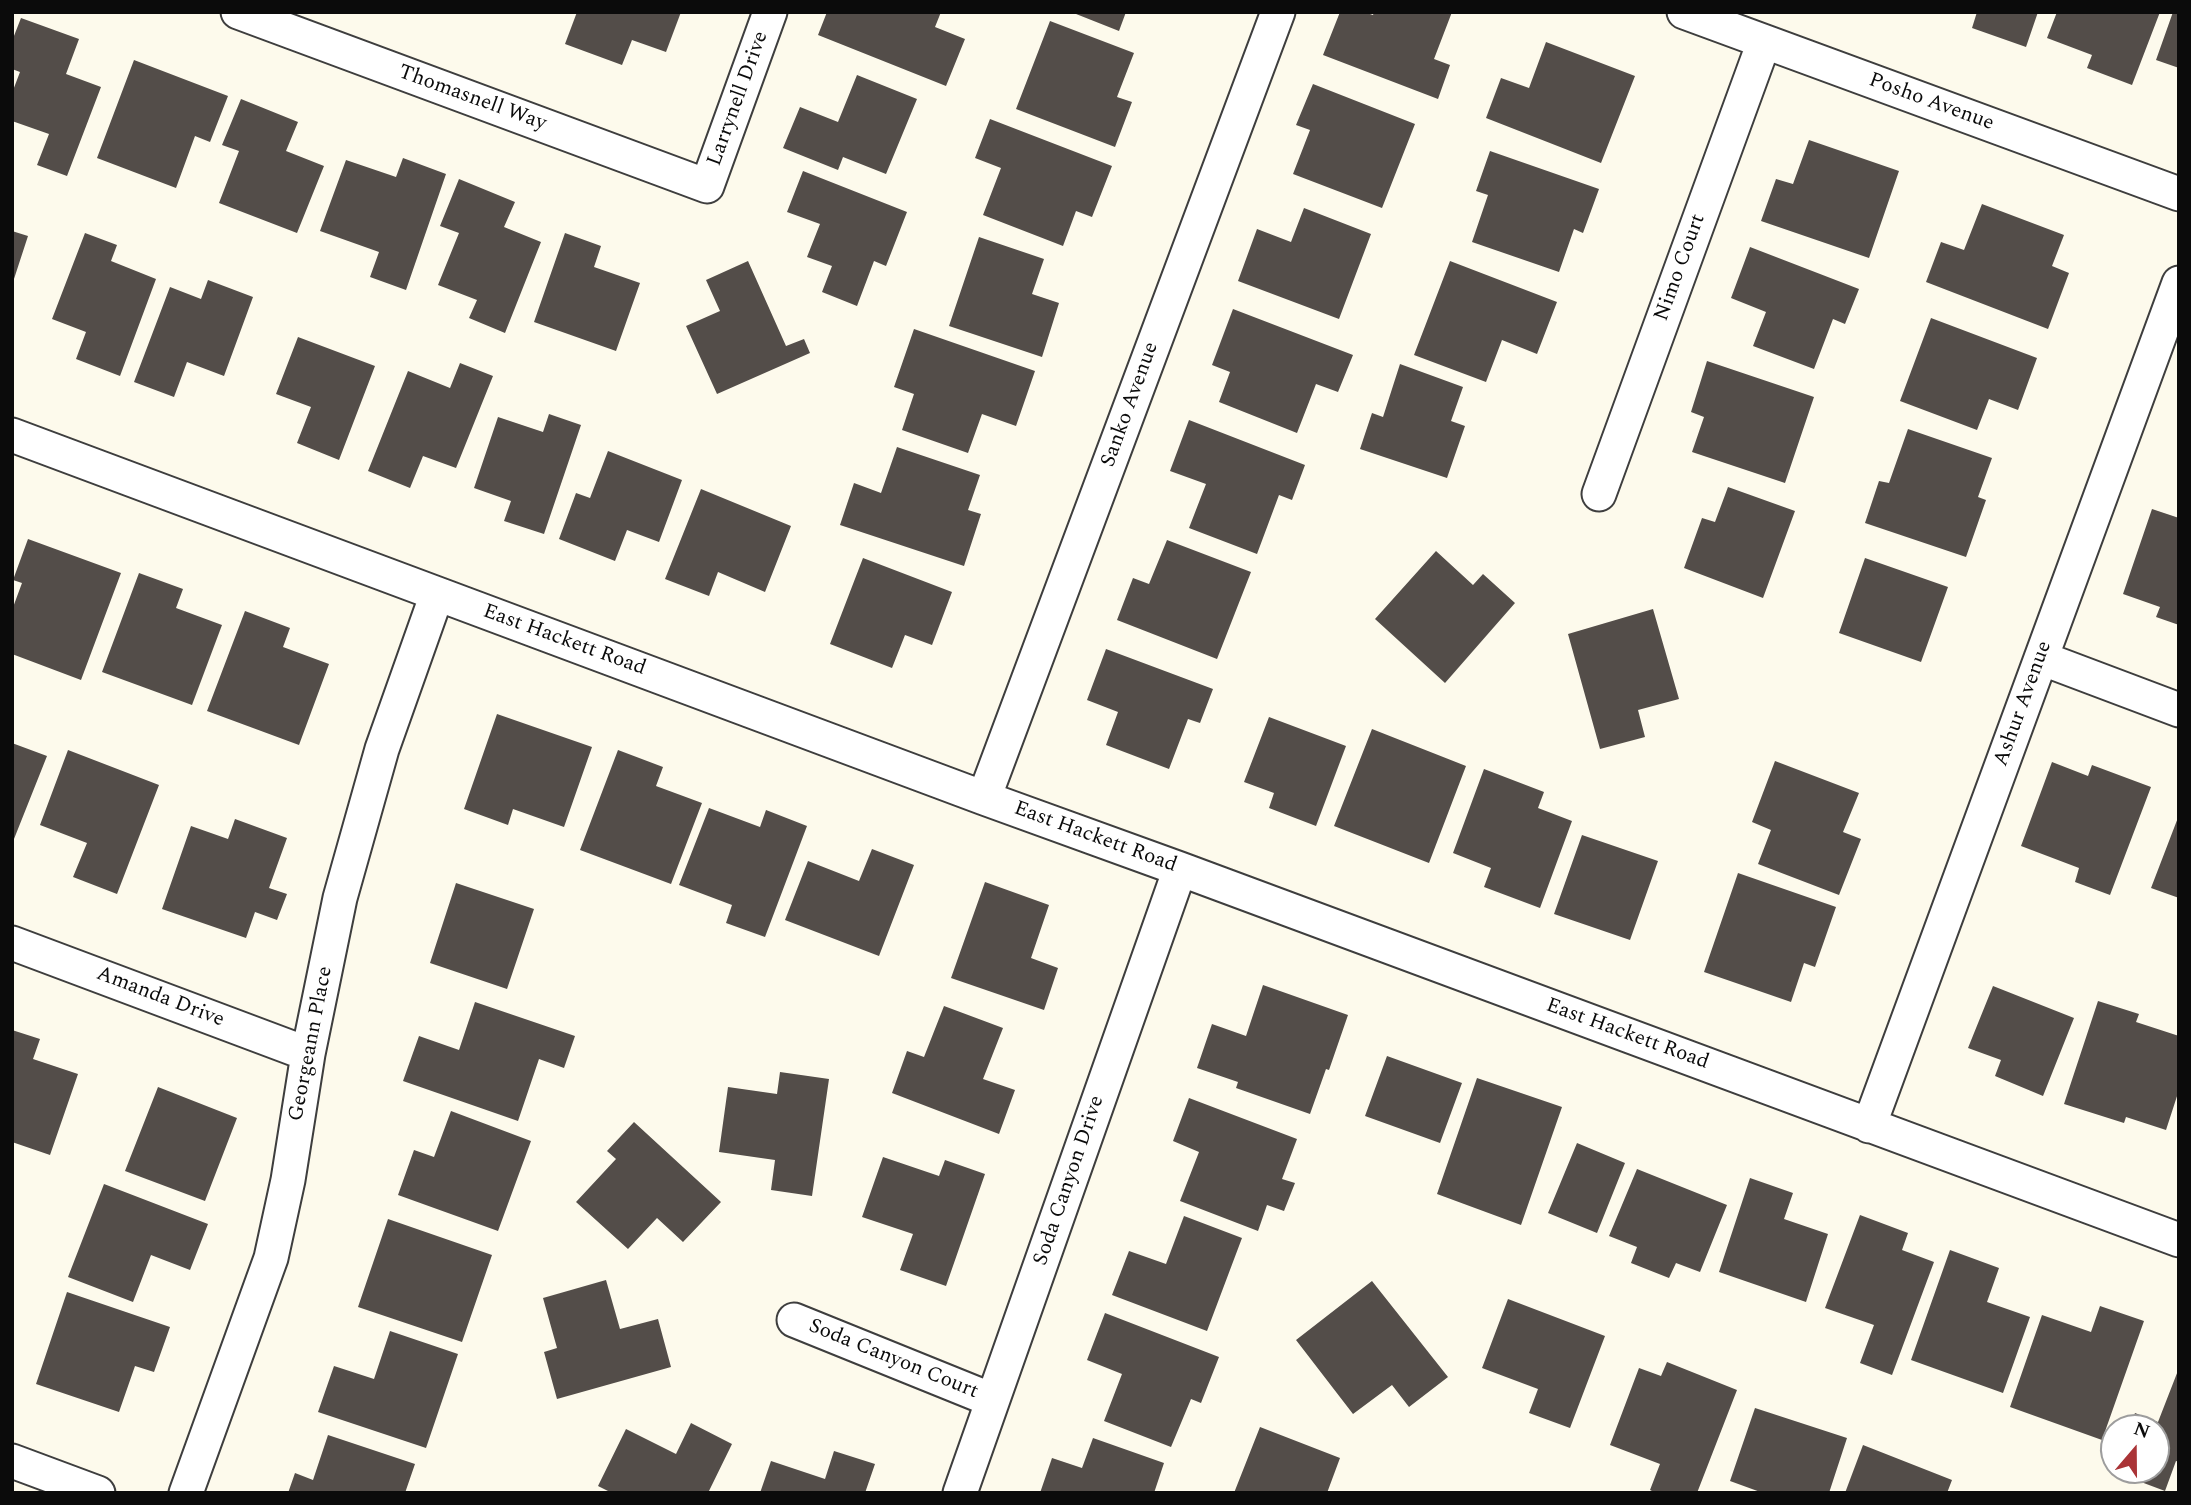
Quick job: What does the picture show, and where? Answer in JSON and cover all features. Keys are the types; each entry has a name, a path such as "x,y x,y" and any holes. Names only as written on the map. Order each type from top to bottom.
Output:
{"street":[{"name":"Thomasnell Way","path":"238,12 707,186"},
{"name":"Larrynell Drive","path":"707,186 770,12"},
{"name":"Sanko Avenue","path":"984,798 1278,12"},
{"name":"Posho Avenue","path":"1684,12 2179,194"},
{"name":"Nimo Court","path":"1599,494 1764,42"},
{"name":"Ashur Avenue","path":"1869,1126 2179,283"},
{"name":"East Hackett Road","path":"12,435 2179,1240"},
{"name":"Georgeann Place","path":"187,1493 271,1258 340,898 382,750 437,594"},
{"path":"2041,658 2179,710"},
{"name":"Soda Canyon Drive","path":"960,1493 1180,869"},
{"name":"Amanda Drive","path":"12,943 308,1054"},
{"name":"Soda Canyon Court","path":"794,1320 992,1401"},
{"path":"12,1461 98,1493"}],"building":[{"path":"577,12 681,12 666,52 632,40 622,65 565,44"},
{"path":"827,12 941,12 935,27 965,39 946,86 818,35"},
{"path":"1071,12 1126,12 1119,31"},
{"path":"1340,12 1364,12 1373,15 1374,12 1452,12 1434,59 1450,65 1438,99 1323,55"},
{"path":"1977,12 2038,12 2026,47 1972,28"},
{"path":"2057,12 2160,12 2132,85 2087,68 2092,55 2047,38"},
{"path":"2173,12 2179,12 2179,68 2156,60"},
{"path":"21,18 79,39 66,74 101,87 67,176 37,165 49,134 12,121 12,93 20,72 12,69 12,41"},
{"path":"1050,21 1134,53 1117,97 1132,102 1115,147 1016,109"},
{"path":"1546,42 1635,76 1601,163 1486,118 1501,78 1529,88"},
{"path":"134,60 228,96 210,142 195,136 176,188 97,158"},
{"path":"857,75 917,99 886,174 843,157 838,170 783,148 800,107 838,122"},
{"path":"1313,84 1415,124 1382,208 1293,174 1310,130 1296,125"},
{"path":"241,99 298,122 286,151 324,166 297,233 219,203 239,151 222,145"},
{"path":"990,119 1112,166 1092,217 1076,211 1063,246 983,215 1001,168 975,158"},
{"path":"1809,140 1899,171 1869,258 1761,221 1776,179 1793,184"},
{"path":"1490,151 1599,189 1583,233 1574,229 1559,272 1472,242 1488,195 1476,191"},
{"path":"403,158 446,174 406,290 370,277 379,252 320,231 346,160 396,177"},
{"path":"803,171 907,212 886,266 874,261 857,306 822,292 832,266 807,257 820,224 787,212"},
{"path":"459,179 515,202 504,227 541,242 505,333 469,318 477,300 438,285 459,233 440,226"},
{"path":"1982,204 2064,235 2052,266 2069,273 2048,329 1926,282 1941,242 1964,250"},
{"path":"1304,208 1371,234 1339,319 1238,281 1257,229 1291,242"},
{"path":"12,231 28,236 13,282 12,282"},
{"path":"85,233 117,245 111,261 156,279 120,376 76,359 86,332 52,319"},
{"path":"565,233 601,246 594,267 640,283 616,351 534,322"},
{"path":"979,237 1044,259 1032,294 1059,303 1042,357 949,326"},
{"path":"1750,247 1859,289 1845,324 1833,319 1814,369 1753,346 1766,312 1731,298"},
{"path":"748,261 786,346 804,339 810,353 717,394 686,326 720,311 706,280"},
{"path":"1450,261 1557,302 1537,354 1502,340 1486,382 1414,355"},
{"path":"208,280 253,297 224,376 187,362 174,397 134,382 170,287 201,299"},
{"path":"1233,309 1353,355 1338,392 1316,384 1297,433 1219,402 1230,372 1212,365"},
{"path":"1931,318 2037,358 2018,410 1989,399 1977,430 1900,401"},
{"path":"914,329 1035,371 1016,426 982,414 968,453 902,430 914,394 894,387"},
{"path":"298,337 375,366 339,460 297,443 311,407 276,394"},
{"path":"1707,361 1814,397 1785,483 1692,452 1704,417 1691,412"},
{"path":"460,363 493,376 456,468 423,456 410,488 368,471 408,371 450,388"},
{"path":"1400,364 1463,387 1451,421 1465,426 1447,478 1360,449 1372,413 1383,417"},
{"path":"549,414 581,425 544,534 504,521 511,501 474,488 498,417 543,432"},
{"path":"1189,420 1305,465 1292,500 1279,495 1257,554 1189,528 1206,484 1170,471"},
{"path":"1908,429 1992,458 1978,497 1986,500 1966,557 1865,523 1879,481 1889,483"},
{"path":"897,447 980,475 968,510 981,514 964,566 840,525 854,483 881,493"},
{"path":"608,451 682,480 659,542 627,530 615,561 559,539 576,493 590,498"},
{"path":"1728,487 1795,511 1763,598 1684,568 1702,518 1715,522"},
{"path":"701,489 791,526 765,592 718,572 709,596 665,579"},
{"path":"2152,509 2179,518 2179,625 2156,617 2160,607 2123,594"},
{"path":"28,539 121,573 81,680 12,654 12,610 22,583 13,580"},
{"path":"1167,540 1251,572 1217,659 1117,620 1133,578 1149,584"},
{"path":"1436,551 1473,585 1483,574 1515,603 1445,683 1375,619"},
{"path":"863,558 952,592 932,645 905,635 892,668 830,644"},
{"path":"1865,558 1948,587 1921,662 1839,633"},
{"path":"139,573 183,589 176,608 222,625 192,705 102,672"},
{"path":"1653,609 1679,699 1638,710 1645,737 1600,749 1568,634"},
{"path":"245,611 290,628 283,647 329,664 299,745 207,711"},
{"path":"1106,649 1213,689 1200,723 1188,719 1169,769 1106,745 1118,712 1087,700"},
{"path":"497,714 592,747 564,827 513,809 508,825 464,809"},
{"path":"1269,717 1346,746 1316,826 1269,808 1274,793 1244,782"},
{"path":"1372,729 1466,766 1429,863 1334,826"},
{"path":"12,743 47,756 12,844"},
{"path":"68,750 159,785 117,894 73,877 87,843 40,825"},
{"path":"618,750 663,767 656,786 702,803 671,884 580,850"},
{"path":"1775,761 1859,793 1843,832 1861,839 1839,895 1758,864 1771,830 1752,822"},
{"path":"2052,762 2088,776 2092,765 2151,787 2110,895 2075,882 2079,868 2021,846"},
{"path":"1484,769 1544,792 1538,808 1572,821 1540,908 1484,887 1491,868 1453,853"},
{"path":"709,808 760,827 766,810 807,826 765,937 726,923 732,905 679,885"},
{"path":"2179,815 2179,898 2151,888"},
{"path":"235,819 287,838 269,888 287,894 277,920 255,912 246,938 162,909 191,826 228,839"},
{"path":"1582,835 1658,861 1630,940 1554,914"},
{"path":"872,849 914,865 879,956 785,920 808,861 859,881"},
{"path":"1738,873 1836,907 1815,967 1804,963 1791,1002 1704,972"},
{"path":"985,882 1049,905 1031,958 1058,968 1044,1010 951,978"},
{"path":"456,883 534,909 507,989 430,963"},
{"path":"1263,985 1348,1015 1310,1114 1236,1088 1238,1082 1197,1068 1212,1024 1246,1036"},
{"path":"1993,986 2074,1018 2043,1096 1995,1076 2001,1060 1968,1048"},
{"path":"2098,1001 2139,1014 2136,1022 2179,1036 2179,1090 2166,1130 2126,1117 2124,1123 2064,1104"},
{"path":"475,1002 575,1036 564,1068 539,1059 518,1121 403,1081 419,1036 459,1050"},
{"path":"944,1006 1003,1028 983,1079 1015,1090 999,1134 892,1093 907,1051 924,1057"},
{"path":"12,1030 40,1039 33,1059 78,1074 50,1155 12,1142"},
{"path":"1387,1056 1462,1083 1440,1143 1365,1116"},
{"path":"780,1072 829,1079 812,1196 771,1190 775,1160 719,1152 728,1087 777,1094"},
{"path":"1477,1078 1562,1107 1521,1225 1437,1194"},
{"path":"158,1087 237,1118 205,1201 125,1171"},
{"path":"1189,1098 1297,1139 1282,1179 1295,1183 1284,1211 1267,1205 1258,1231 1180,1201 1199,1152 1173,1141"},
{"path":"451,1111 531,1141 498,1231 398,1195 414,1150 434,1157"},
{"path":"634,1122 721,1202 683,1242 657,1218 628,1249 576,1202 616,1159 607,1151"},
{"path":"1577,1143 1625,1163 1597,1233 1548,1213"},
{"path":"883,1157 939,1176 945,1160 985,1174 946,1286 900,1270 913,1234 862,1217"},
{"path":"1637,1169 1727,1205 1700,1272 1676,1263 1669,1278 1631,1263 1637,1247 1609,1236"},
{"path":"1750,1178 1793,1193 1784,1219 1828,1234 1806,1302 1719,1272"},
{"path":"104,1184 208,1224 190,1270 151,1255 133,1302 68,1277"},
{"path":"1860,1215 1908,1233 1902,1250 1934,1262 1892,1375 1860,1363 1874,1325 1825,1308"},
{"path":"1184,1216 1242,1238 1207,1331 1112,1295 1129,1251 1166,1264"},
{"path":"388,1219 492,1255 462,1342 358,1307"},
{"path":"1950,1250 1999,1268 1987,1302 2030,1317 2003,1393 1911,1360"},
{"path":"606,1280 620,1329 658,1319 671,1367 557,1399 544,1352 557,1348 543,1298"},
{"path":"1372,1281 1448,1377 1409,1407 1392,1385 1353,1414 1296,1340"},
{"path":"67,1292 170,1327 154,1372 135,1366 119,1412 36,1384"},
{"path":"1508,1299 1605,1336 1570,1428 1529,1413 1538,1389 1482,1368"},
{"path":"2100,1306 2144,1321 2111,1414 2100,1414 2100,1439 2010,1407 2042,1315 2091,1332"},
{"path":"1105,1313 1219,1357 1201,1403 1191,1399 1171,1447 1104,1421 1122,1374 1087,1360"},
{"path":"390,1331 458,1354 426,1448 318,1412 334,1366 374,1379"},
{"path":"1667,1362 1737,1390 1697,1493 1656,1493 1650,1490 1660,1464 1610,1445 1639,1368 1661,1376"},
{"path":"2179,1368 2179,1462 2176,1461 2170,1477 2170,1414 2161,1414"},
{"path":"1755,1408 1847,1438 1829,1493 1763,1493 1730,1481"},
{"path":"691,1423 732,1444 708,1493 612,1493 598,1486 626,1429 676,1454"},
{"path":"1260,1427 1340,1458 1327,1493 1234,1493"},
{"path":"328,1435 415,1464 405,1493 288,1493 295,1473 313,1480"},
{"path":"1093,1438 1164,1463 1154,1493 1040,1493 1052,1458 1082,1468"},
{"path":"1863,1445 1952,1480 1947,1493 1845,1493"},
{"path":"834,1451 875,1464 865,1493 760,1493 771,1461 825,1479"},
{"path":"2146,1484 2168,1484 2165,1491"}]}
